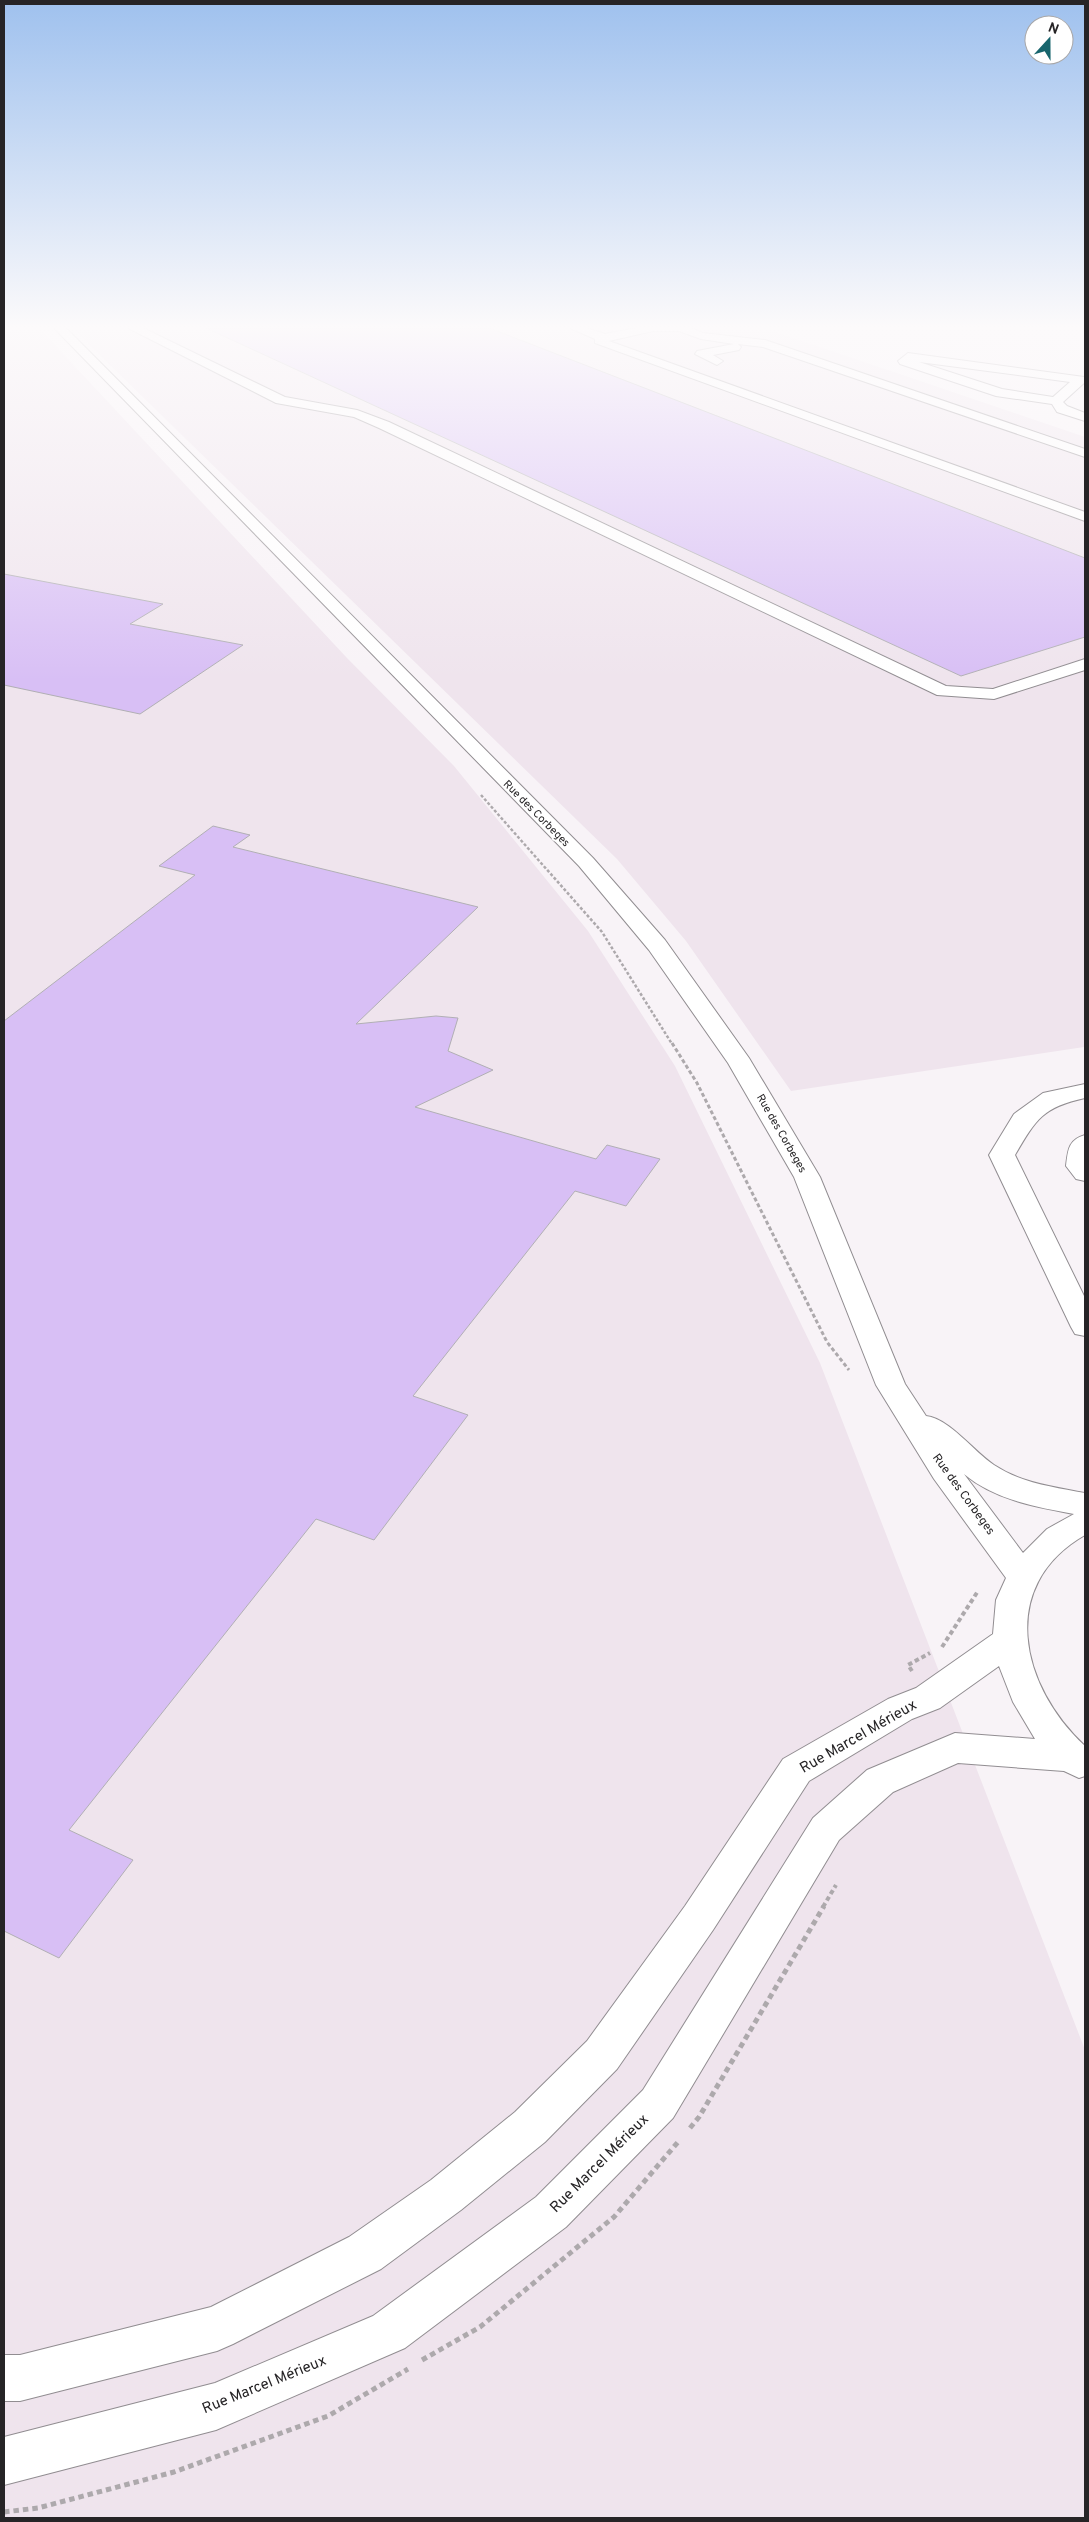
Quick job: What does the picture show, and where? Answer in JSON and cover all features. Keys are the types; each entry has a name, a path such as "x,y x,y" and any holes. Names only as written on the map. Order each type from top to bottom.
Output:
{"street":[{"name":"Rue des Corbeges","path":"176,446 586,862 657,945 740,1063 807,1177 891,1385 945,1471 1023,1577"},
{"path":"426,446 943,691 994,694 1085,664"},
{"path":"889,446 1085,517"},
{"path":"1063,446 1085,453"},
{"path":"1085,1091 1052,1098 1023,1119 1002,1155 1085,1327"},
{"path":"1085,1144 1082,1145 1079,1166 1085,1174"},
{"name":"Rue des Corbeges","path":"891,1385 932,1432 983,1473 1030,1495 1085,1504"},
{"path":"1078,1762 1042,1722 1019,1681 1010,1640 1012,1607 1023,1577 1047,1547 1085,1522"},
{"name":"Rue Marcel Mérieux","path":"4,2378 20,2378 217,2328 365,2253 446,2195 530,2127 602,2055 699,1918 796,1770 900,1709 928,1698 1010,1640"},
{"name":"Rue Marcel Mérieux","path":"4,2461 216,2406 389,2332 551,2212 658,2104 826,1829 880,1781 954,1748 1078,1762"}],"path":[{"path":"480,794 602,932 696,1083 826,1342 849,1371"},
{"path":"941,1647 982,1585"},
{"path":"928,1698 908,1665 933,1652"}],"shaded area":[{"path":"4,446 149,446 347,658 454,766 588,931 675,1066 820,1363 1085,2050 1085,2518 4,2518"},
{"path":"193,446 1085,446 1084,1047 791,1091 686,941 617,859"}],"building":[{"path":"461,446 794,446 1085,558 1085,637 961,676"},
{"path":"4,574 163,604 130,624 243,645 140,714 4,685"},
{"path":"213,826 250,835 233,847 478,907 356,1024 436,1016 458,1018 448,1051 493,1070 415,1107 596,1159 607,1145 660,1159 626,1206 575,1191 413,1396 468,1415 374,1540 316,1519 69,1830 133,1860 59,1958 4,1931 4,1021 195,875 159,866"}]}
